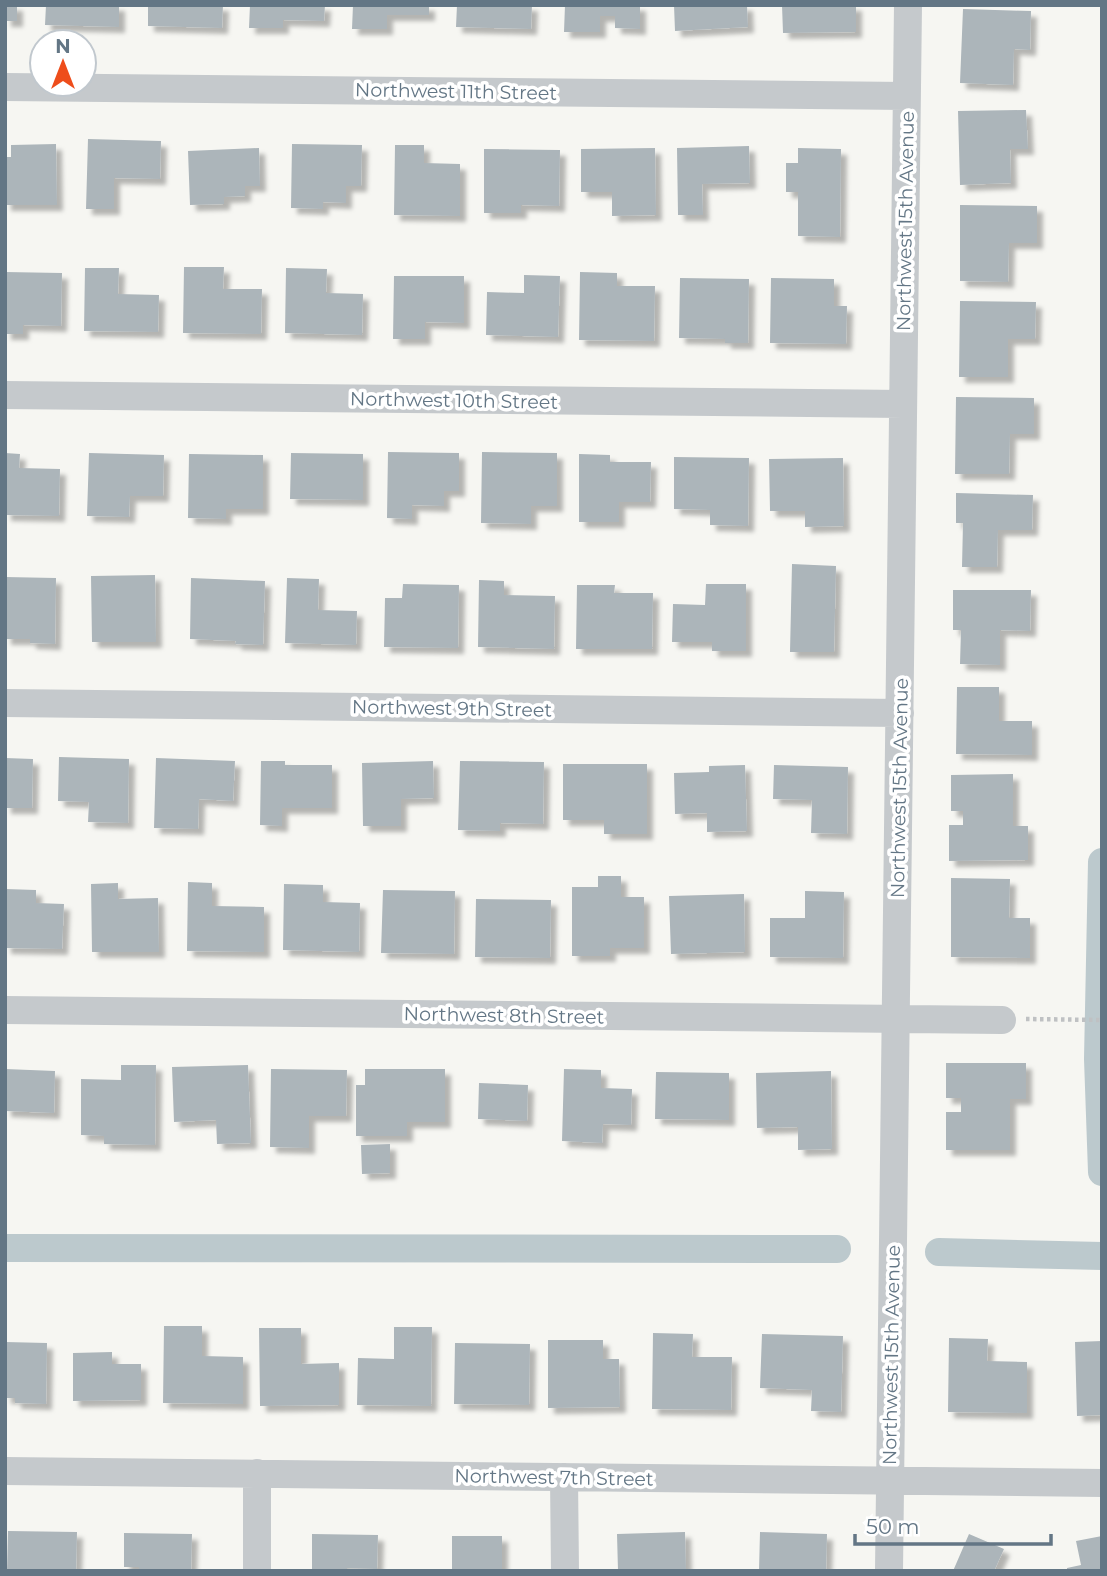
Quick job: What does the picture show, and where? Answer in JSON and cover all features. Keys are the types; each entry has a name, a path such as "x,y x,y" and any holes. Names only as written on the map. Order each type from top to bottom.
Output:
{"street":[{"name":"Northwest 15th Avenue","path":"889,1571 908,5"},
{"name":"Northwest 11th Street","path":"5,87 906,96"},
{"name":"Northwest 10th Street","path":"5,395 903,404"},
{"name":"Northwest 9th Street","path":"5,703 900,713"},
{"name":"Northwest 8th Street","path":"5,1010 1002,1020"},
{"name":"Northwest 7th Street","path":"5,1471 1102,1483"},
{"path":"257,1474 257,1571"},
{"path":"564,1476 565,1571"}],"path":[{"path":"1055,1019 1102,1020"}],"building":[{"path":"5,5 17,5 17,21 5,21"},
{"path":"46,5 119,5 119,27 45,25"},
{"path":"148,5 223,5 222,28 148,26"},
{"path":"250,5 325,5 324,21 283,20 283,28 249,28"},
{"path":"353,5 429,5 429,15 387,15 387,29 352,29"},
{"path":"457,5 532,5 531,29 456,27"},
{"path":"565,5 640,5 640,29 615,28 615,16 600,16 600,32 564,32"},
{"path":"674,5 747,5 748,27 675,31"},
{"path":"782,5 856,5 856,32 783,33"},
{"path":"963,9 1031,11 1030,50 1014,49 1013,85 960,83"},
{"path":"1026,110 1028,149 1010,149 1011,183 960,185 958,111"},
{"path":"88,139 161,141 160,179 114,178 114,209 86,209"},
{"path":"56,144 57,205 5,205 5,157 11,157 11,145"},
{"path":"292,144 362,145 361,186 346,186 346,203 323,202 323,209 291,208"},
{"path":"395,145 424,145 424,163 460,164 460,216 394,215"},
{"path":"749,146 750,183 702,184 703,215 678,215 677,148"},
{"path":"259,148 260,186 245,186 245,196 224,197 224,204 190,205 188,151"},
{"path":"655,148 656,215 612,216 612,192 581,192 581,149"},
{"path":"798,148 841,149 840,237 798,236 798,192 786,192 786,163 798,163"},
{"path":"484,149 560,150 559,206 521,205 521,213 484,213"},
{"path":"960,205 1037,206 1037,243 1009,243 1008,282 960,281"},
{"path":"184,267 224,267 223,289 262,289 261,334 183,333"},
{"path":"85,268 119,268 118,294 159,295 158,332 84,331"},
{"path":"286,268 327,269 326,293 363,294 362,335 285,333"},
{"path":"5,272 62,273 61,326 23,325 23,334 5,334"},
{"path":"580,272 617,273 617,286 655,286 654,341 579,340"},
{"path":"524,275 560,276 558,337 486,335 487,292 524,293"},
{"path":"394,276 464,276 464,323 425,322 425,339 393,339"},
{"path":"680,278 749,279 748,343 725,343 725,339 679,338"},
{"path":"771,278 834,279 834,306 847,306 846,344 770,343"},
{"path":"960,301 1036,302 1035,339 1008,339 1008,377 959,377"},
{"path":"956,397 1034,398 1034,434 1010,434 1009,474 955,474"},
{"path":"388,452 459,453 459,491 444,491 444,506 412,505 412,519 387,518"},
{"path":"482,452 557,453 557,506 531,506 531,524 481,523"},
{"path":"5,453 20,454 19,468 60,469 59,516 5,515"},
{"path":"89,453 164,455 163,496 130,496 129,517 87,516"},
{"path":"291,453 363,454 363,500 290,499"},
{"path":"189,454 263,455 263,509 226,509 226,519 188,518"},
{"path":"579,454 610,455 610,462 651,462 650,502 619,502 619,522 579,522"},
{"path":"674,457 749,458 748,526 710,525 710,510 674,509"},
{"path":"843,458 844,526 805,527 805,511 770,511 769,459"},
{"path":"956,493 1033,495 1032,530 998,530 997,567 962,567 963,523 956,523"},
{"path":"792,564 836,566 834,652 790,652"},
{"path":"155,575 156,642 92,642 91,576"},
{"path":"5,577 56,578 55,644 30,643 30,639 5,639"},
{"path":"191,578 265,581 263,645 190,639"},
{"path":"287,578 319,579 318,610 357,611 356,645 285,643"},
{"path":"479,580 504,581 504,595 555,596 554,649 478,647"},
{"path":"403,584 459,585 458,648 384,647 385,598 402,598"},
{"path":"706,584 746,584 746,651 712,651 712,642 672,642 673,604 705,605"},
{"path":"577,585 615,585 614,593 653,593 652,649 576,649"},
{"path":"953,590 1031,590 1030,631 1000,630 1000,665 960,664 961,630 953,630"},
{"path":"957,687 999,687 999,721 1032,721 1032,755 956,754"},
{"path":"59,757 129,759 128,823 88,822 89,802 58,801"},
{"path":"5,758 33,759 32,808 5,808"},
{"path":"156,758 235,761 233,801 199,799 198,829 154,828"},
{"path":"261,761 285,761 285,765 332,765 332,808 282,808 282,826 260,825"},
{"path":"433,761 434,798 401,799 401,826 363,826 362,763"},
{"path":"460,761 544,762 543,824 500,823 500,831 458,830"},
{"path":"563,764 647,764 647,834 604,834 604,820 563,820"},
{"path":"745,765 747,831 707,832 707,813 675,814 674,773 709,772 709,766"},
{"path":"774,765 848,767 847,834 811,833 812,800 773,799"},
{"path":"1013,774 1013,826 1028,826 1028,860 949,861 949,825 963,825 963,811 951,811 951,775"},
{"path":"598,876 621,876 621,897 644,897 644,948 610,948 610,956 572,956 572,887 598,887"},
{"path":"951,878 1010,879 1009,918 1030,918 1030,958 951,957"},
{"path":"188,882 212,883 212,906 264,907 264,952 187,951"},
{"path":"118,883 118,899 158,898 159,952 92,952 91,884"},
{"path":"284,884 323,885 323,902 360,903 359,952 283,950"},
{"path":"5,889 36,890 36,903 64,904 62,949 5,948"},
{"path":"383,890 455,891 454,954 381,953"},
{"path":"805,891 844,892 843,958 770,957 770,918 805,918"},
{"path":"744,894 745,952 671,954 669,896"},
{"path":"476,899 551,900 550,958 475,957"},
{"path":"946,1063 1026,1063 1026,1099 1010,1099 1010,1150 946,1150 946,1112 961,1112 961,1098 946,1098"},
{"path":"121,1065 156,1065 155,1145 104,1144 104,1136 81,1135 81,1079 121,1080"},
{"path":"248,1065 251,1143 217,1144 216,1120 174,1122 172,1067"},
{"path":"5,1069 55,1071 54,1113 5,1111"},
{"path":"271,1069 347,1070 346,1116 309,1116 309,1148 270,1147"},
{"path":"365,1069 445,1069 445,1122 407,1122 407,1136 356,1136 356,1085 365,1085"},
{"path":"564,1069 601,1070 601,1088 632,1089 631,1125 603,1124 602,1143 562,1141"},
{"path":"831,1071 832,1149 798,1150 798,1127 757,1128 756,1073"},
{"path":"656,1072 729,1073 729,1120 655,1119"},
{"path":"479,1083 528,1085 527,1121 478,1119"},
{"path":"390,1144 390,1173 362,1174 361,1145"},
{"path":"164,1326 202,1326 202,1356 243,1357 243,1404 163,1403"},
{"path":"394,1327 432,1327 431,1406 357,1405 358,1358 394,1359"},
{"path":"259,1328 301,1328 301,1364 339,1363 339,1405 260,1406"},
{"path":"653,1333 693,1334 692,1357 732,1357 731,1410 652,1409"},
{"path":"762,1334 843,1336 841,1412 811,1411 812,1390 760,1388"},
{"path":"949,1338 988,1339 987,1361 1027,1362 1027,1413 948,1412"},
{"path":"548,1340 603,1340 603,1359 619,1359 620,1407 548,1408"},
{"path":"1102,1341 1102,1415 1077,1416 1075,1342"},
{"path":"5,1342 47,1343 46,1404 15,1403 15,1398 5,1398"},
{"path":"455,1343 530,1344 529,1405 454,1404"},
{"path":"112,1352 112,1364 141,1364 141,1400 73,1401 73,1353"},
{"path":"8,1531 77,1532 76,1571 7,1571"},
{"path":"685,1532 686,1571 618,1571 617,1534"},
{"path":"760,1532 827,1534 826,1571 759,1571"},
{"path":"124,1533 192,1534 191,1571 139,1571 139,1567 124,1567"},
{"path":"312,1534 378,1535 377,1569 312,1571"},
{"path":"969,1534 1004,1549 994,1571 953,1571"},
{"path":"452,1536 502,1536 502,1571 452,1571"},
{"path":"1102,1536 1102,1571 1067,1571 1067,1568 1081,1565 1076,1541"}],"waterway":[{"path":"1102,862 1098,1059 1102,1172"},
{"path":"5,1248 837,1249"},
{"path":"939,1252 1102,1256"}]}
